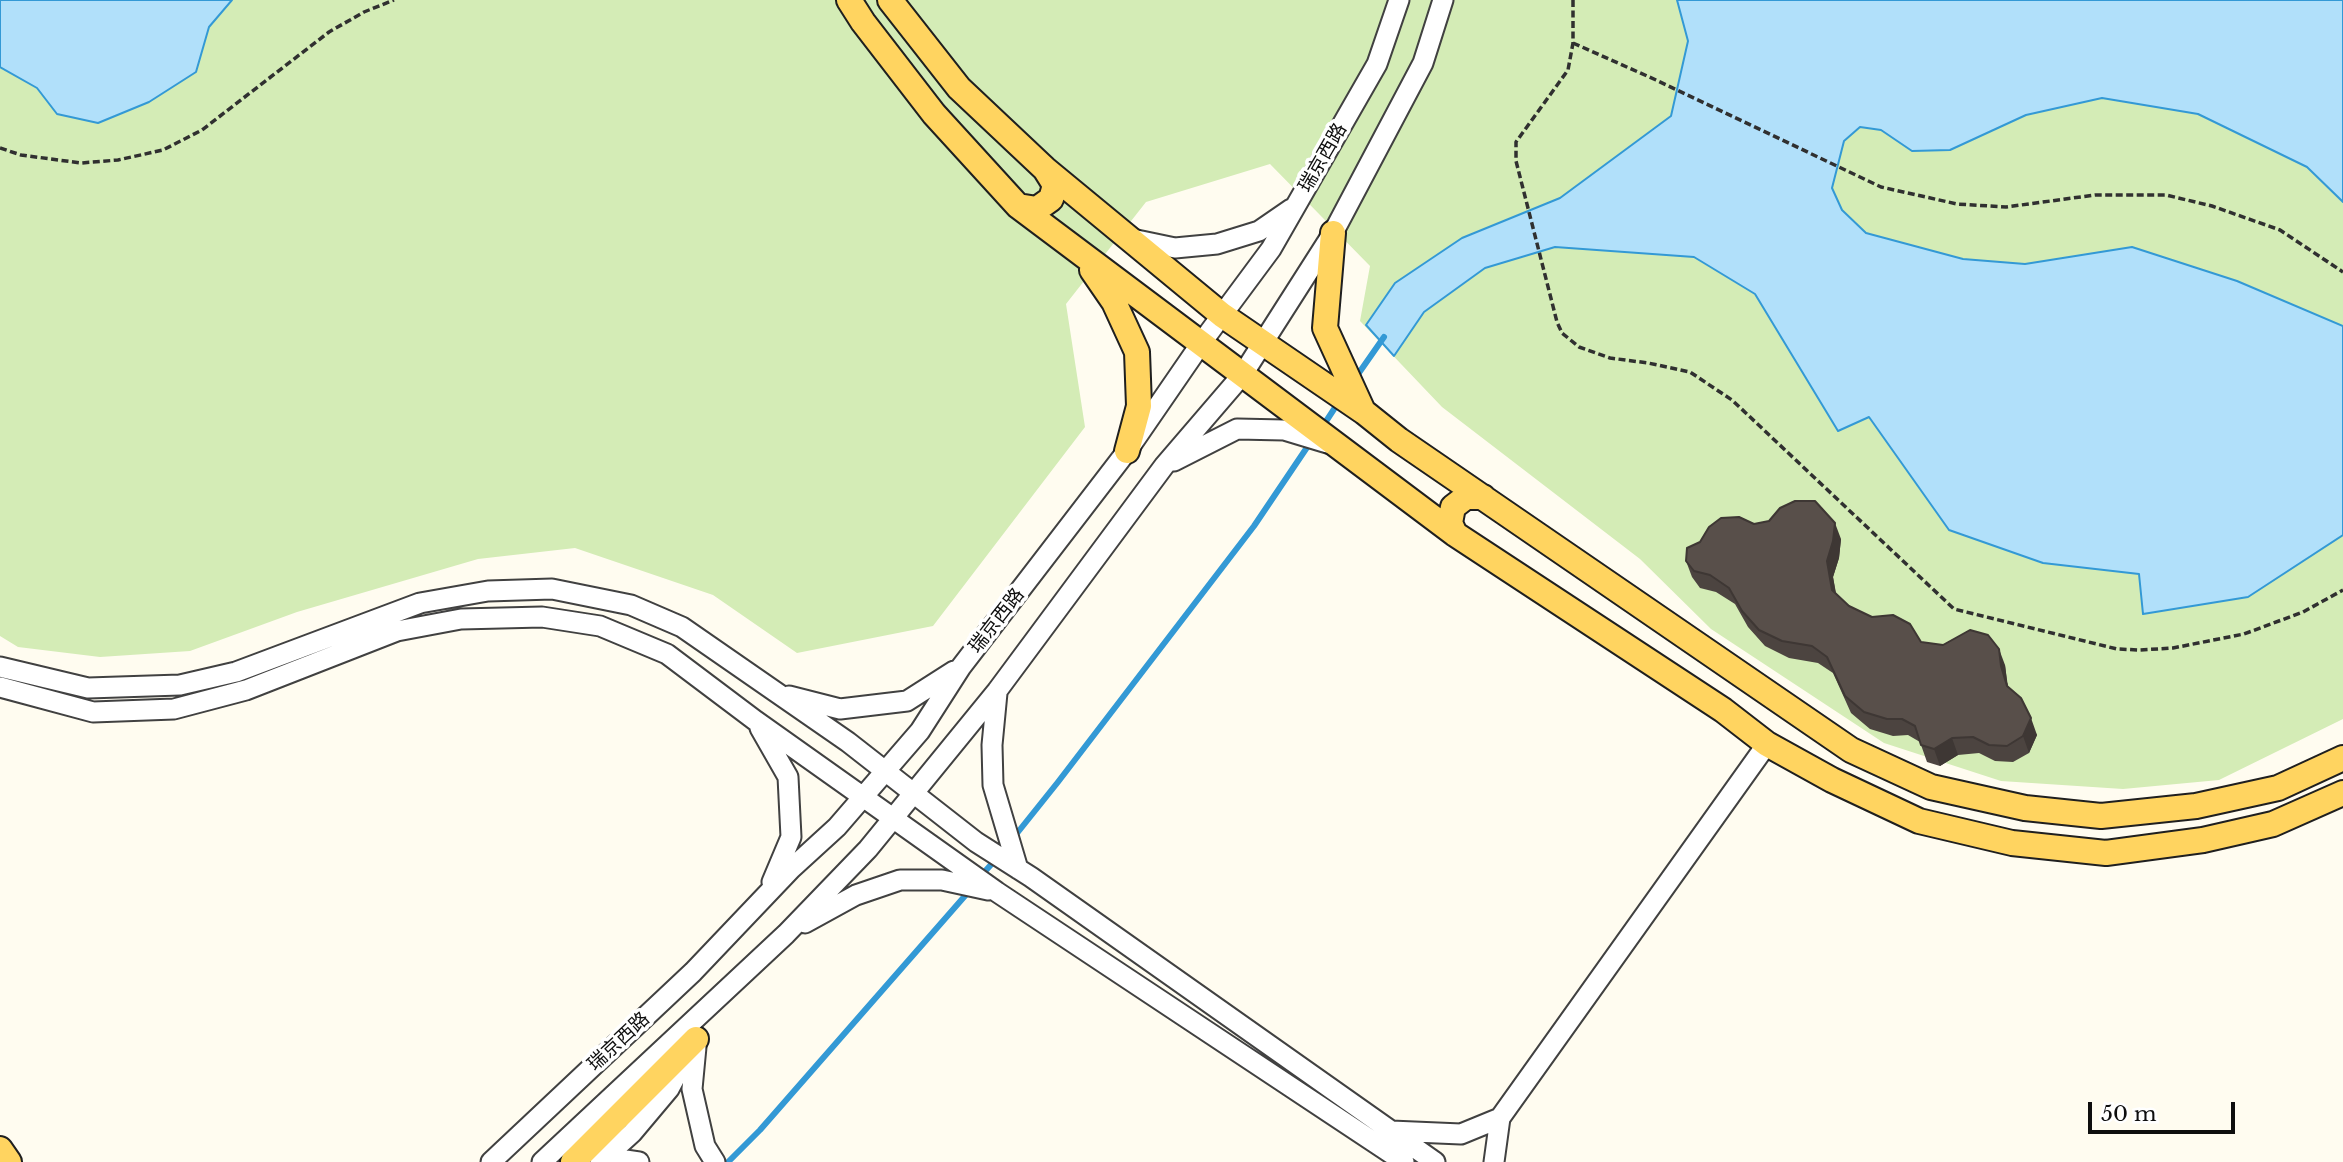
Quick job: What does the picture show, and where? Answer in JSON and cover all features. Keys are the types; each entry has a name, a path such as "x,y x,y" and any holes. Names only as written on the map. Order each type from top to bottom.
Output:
{"main road":[{"path":"849,0 934,114 1018,206 1455,534 1723,710 1767,744 1832,780 1919,821 2012,842 2106,853 2203,840 2323,816 2343,807"},
{"path":"890,0 959,88 1045,169 1223,316 1851,750 1931,788 2025,808 2101,816 2196,806 2278,788 2343,758"},
{"path":"1018,206 1037,209 1051,199 1055,185 1045,169"},
{"path":"1333,233 1325,328 1364,412"},
{"path":"1082,255 1114,302 1137,352 1139,406 1127,452"},
{"path":"1455,534 1450,523 1453,507 1466,497 1483,497"},
{"path":"2273,824 2343,793"},
{"path":"573,1162 696,1039"},
{"path":"0,1149 9,1162"}],"street":[{"name":"瑞京西路","path":"491,1162 693,972 767,894 837,827 920,731 961,667 1127,452 1202,342 1271,249 1377,64 1399,0"},
{"name":"瑞京西路","path":"542,1162 786,934 868,849 998,691 1164,466 1243,374 1263,343 1333,233 1423,63 1443,0"},
{"path":"1125,237 1175,248 1217,244 1259,231 1295,207"},
{"path":"1164,466 1237,429 1283,430 1338,446"},
{"path":"0,667 88,688 180,685 236,672 420,603 488,591 552,589 631,605 682,627 848,742 976,842 1025,873 1404,1162"},
{"path":"0,687 93,712 174,709 246,690 397,631 461,619 542,617 600,626 667,654 756,721 1003,896 1386,1146 1435,1162"},
{"path":"774,692 840,709 907,701 961,667"},
{"path":"998,691 992,745 993,785 1025,873"},
{"path":"756,721 788,777 791,837 767,894"},
{"path":"1494,1162 1500,1118 1767,744"},
{"path":"786,934 856,895 900,880 942,880 1003,896"},
{"path":"602,1159 632,1133 669,1089 723,994"},
{"path":"696,1039 692,1089 710,1154"},
{"path":"1386,1146 1461,1134 1500,1118"},
{"path":"602,1159 639,1162"}],"path":[{"path":"0,148 21,155 81,163 118,160 163,150 202,130 329,32 394,0"},
{"path":"1573,0 1573,43 1568,70 1516,142 1516,161 1550,297 1562,333 1579,346 1610,358 1690,372 1732,400 1954,609 2117,649 2139,650 2173,648 2244,634 2303,612 2343,590"},
{"path":"1573,43 1881,187 1957,204 2006,207 2095,195 2166,195 2213,206 2280,229 2343,272"}],"green space":[{"path":"0,0 2343,0 2343,719 2219,780 2123,789 2001,781 1884,743 1711,629 1640,559 1442,407 1360,321 1370,266 1270,164 1146,202 1066,304 1085,427 933,626 797,653 713,595 575,548 478,559 297,612 190,651 100,657 18,647 0,636"}],"water":[{"path":"0,0 232,0 209,27 196,72 149,102 98,123 57,114 37,88 0,67"},
{"path":"1677,0 2343,0 2343,202 2307,167 2198,114 2102,98 2026,115 1950,150 1912,151 1881,130 1860,127 1844,141 1832,188 1842,210 1866,233 1963,259 2025,264 2132,247 2237,281 2343,326 2343,535 2248,597 2143,614 2139,574 2043,563 1949,530 1869,417 1838,431 1755,294 1694,257 1555,247 1485,268 1424,312 1394,356 1366,325 1395,283 1462,238 1560,198 1671,116 1688,41"}],"building":[{"path":"1795,501 1815,501 1835,523 1827,561 1832,590 1849,606 1872,617 1893,615 1910,624 1921,642 1943,645 1970,630 1988,635 1999,649 2007,686 2021,698 2031,718 2023,736 2007,746 1989,745 1973,737 1952,738 1934,749 1921,745 1915,726 1902,719 1887,719 1864,712 1845,696 1827,657 1812,646 1782,641 1759,630 1742,611 1729,588 1710,575 1694,571 1686,561 1687,548 1700,542 1709,527 1721,518 1739,517 1754,524 1769,521 1780,508"}],"waterway":[{"path":"1354,380 1384,337"},
{"path":"1323,426 1338,403"},
{"path":"1014,837 1254,526 1312,440"},
{"path":"980,877 996,859"},
{"path":"728,1162 760,1130 971,889"}]}
